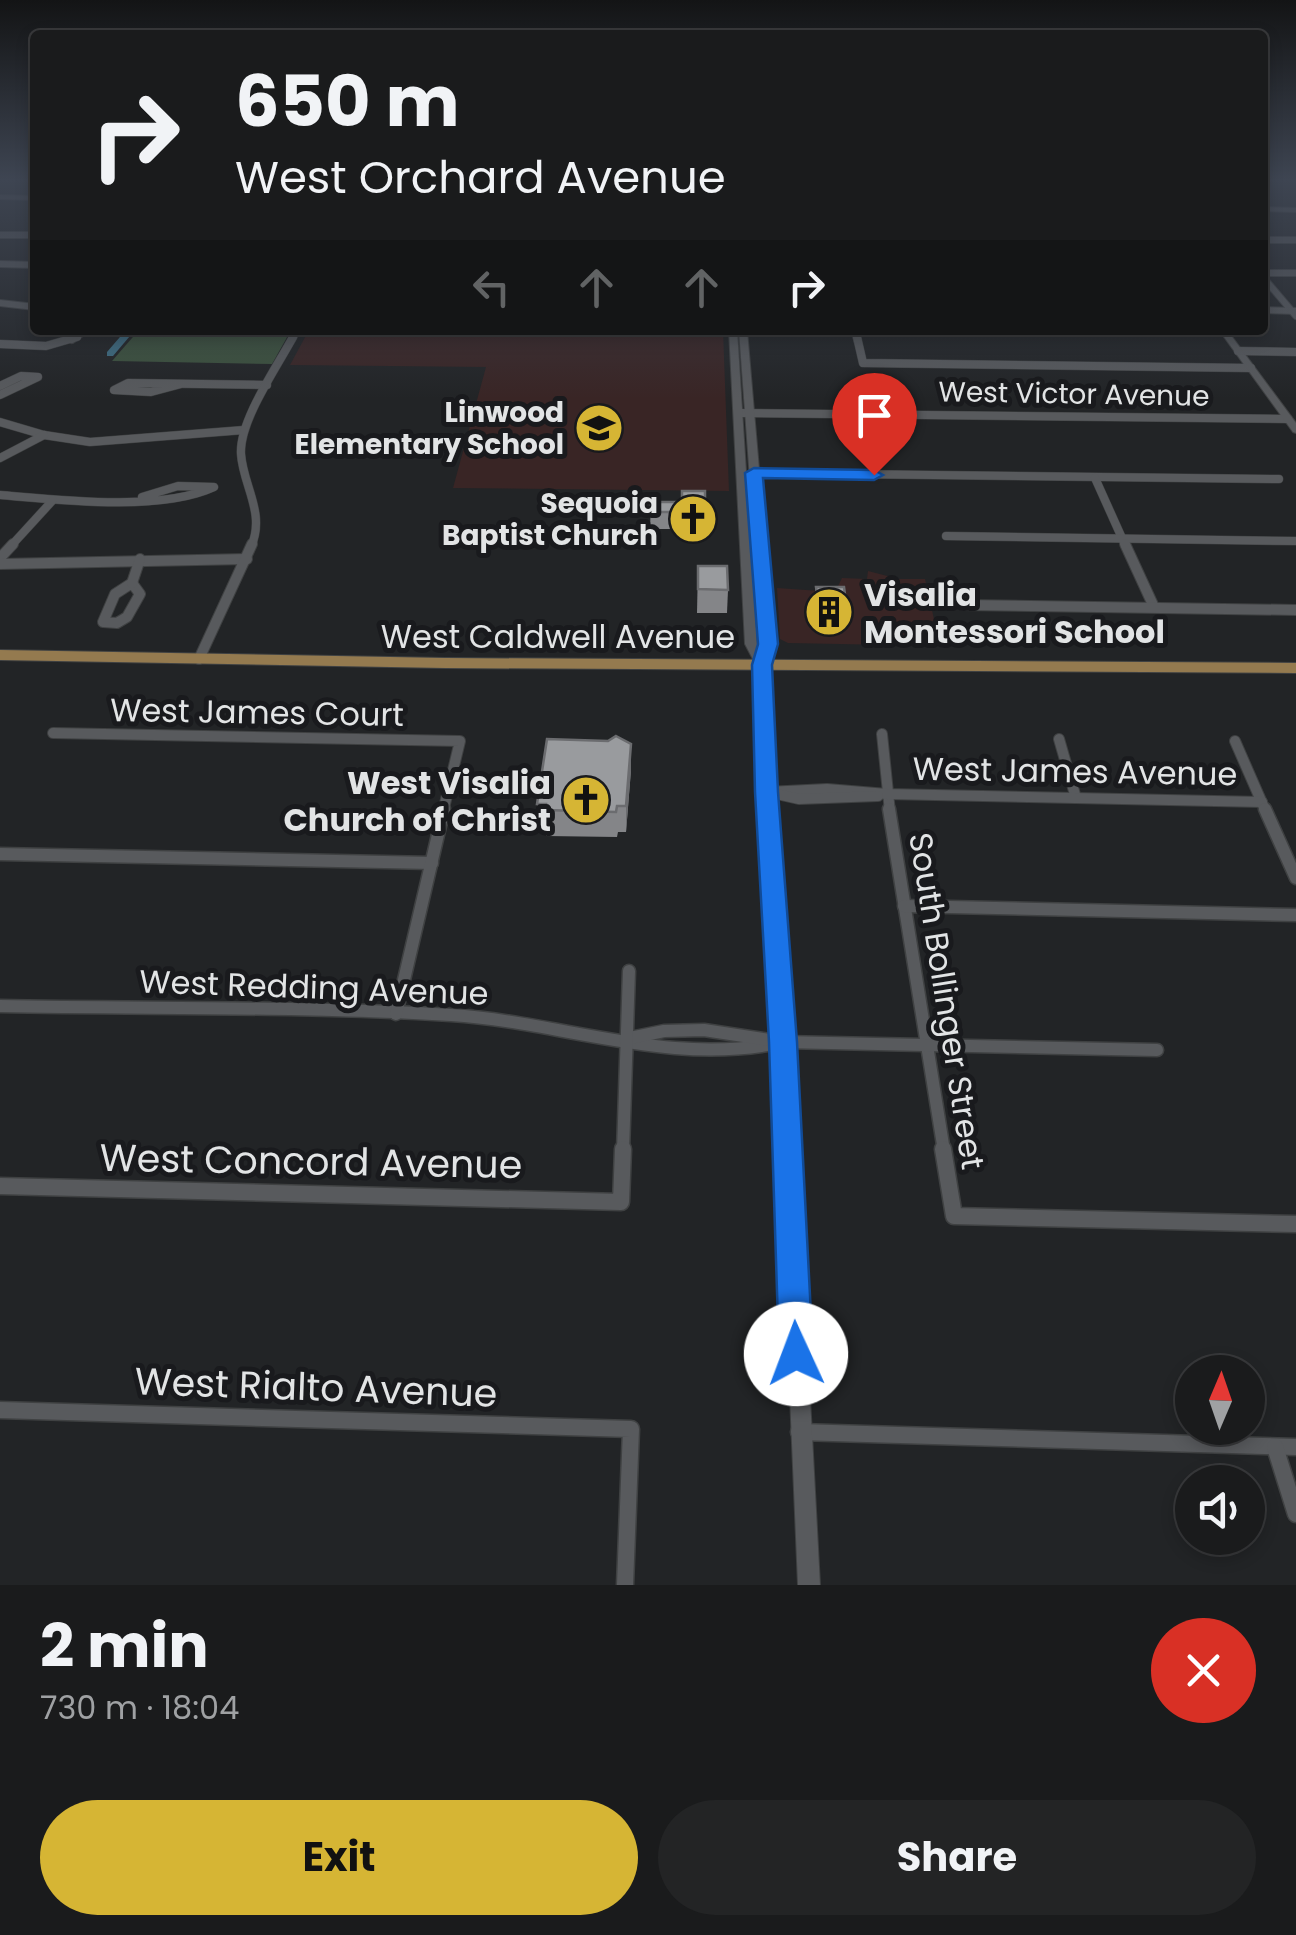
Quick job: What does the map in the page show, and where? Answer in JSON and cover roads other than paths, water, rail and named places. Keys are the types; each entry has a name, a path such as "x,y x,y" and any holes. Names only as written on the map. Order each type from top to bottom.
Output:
{"main road":[{"name":"West Caldwell Avenue","path":"0,654 199,660 1296,668"}],"street":[{"path":"0,264 30,266"},
{"path":"1268,275 1296,274"},
{"path":"1268,282 1295,312"},
{"path":"0,303 30,306"},
{"path":"1268,310 1295,312"},
{"path":"0,344 70,343 80,335"},
{"path":"199,660 246,558 257,519 241,455 244,430 295,335"},
{"path":"735,335 754,473 768,644 762,665 767,792 809,1585"},
{"path":"736,335 746,364"},
{"path":"743,335 746,364 740,441 752,644 762,665"},
{"path":"856,335 863,364 1251,368"},
{"path":"1227,335 1296,430"},
{"path":"1238,351 1296,352"},
{"path":"0,386 27,374 38,377 0,395"},
{"path":"182,384 151,392 114,390 128,383 267,385"},
{"name":"West Victor Avenue","path":"744,413 1288,419"},
{"path":"0,422 44,436 118,442 244,430"},
{"path":"0,458 44,436"},
{"path":"740,441 748,469 754,473 1279,479"},
{"path":"1095,478 1154,607"},
{"path":"0,494 52,500 165,500 205,494 214,487 201,484 164,489 142,497"},
{"path":"0,561 52,500"},
{"path":"946,536 1296,541"},
{"path":"0,561 246,558"},
{"path":"132,583 140,594 129,617 122,622 103,622 114,594 132,583 140,560"},
{"path":"963,605 1296,610"},
{"name":"West James Court","path":"53,734 460,740 432,863"},
{"name":"South Bollinger Street","path":"882,734 887,794 954,1216 1296,1224"},
{"path":"1059,738 1076,798"},
{"path":"1235,741 1296,878"},
{"name":"West James Avenue","path":"767,792 799,798 857,799 887,794 1262,802"},
{"path":"0,854 432,863 396,1014"},
{"path":"904,906 1296,916"},
{"path":"624,1039 629,971"},
{"name":"West Redding Avenue","path":"0,1006 454,1015 624,1039 650,1048 741,1051 783,1042 1157,1050"},
{"name":"West Concord Avenue","path":"0,1186 621,1202 624,1039"},
{"name":"West Rialto Avenue","path":"0,1410 631,1428 625,1585"},
{"path":"800,1432 1296,1447"},
{"path":"1275,1447 1296,1514"}],"waterway":[{"path":"110,354 127,335"}],"place":[{"name":"Linwood Elementary School","path":"599,428"},
{"name":"Sequoia Baptist Church","path":"693,519"},
{"name":"Visalia Montessori School","path":"829,612"},
{"name":"West Visalia Church of Christ","path":"586,800"}]}
